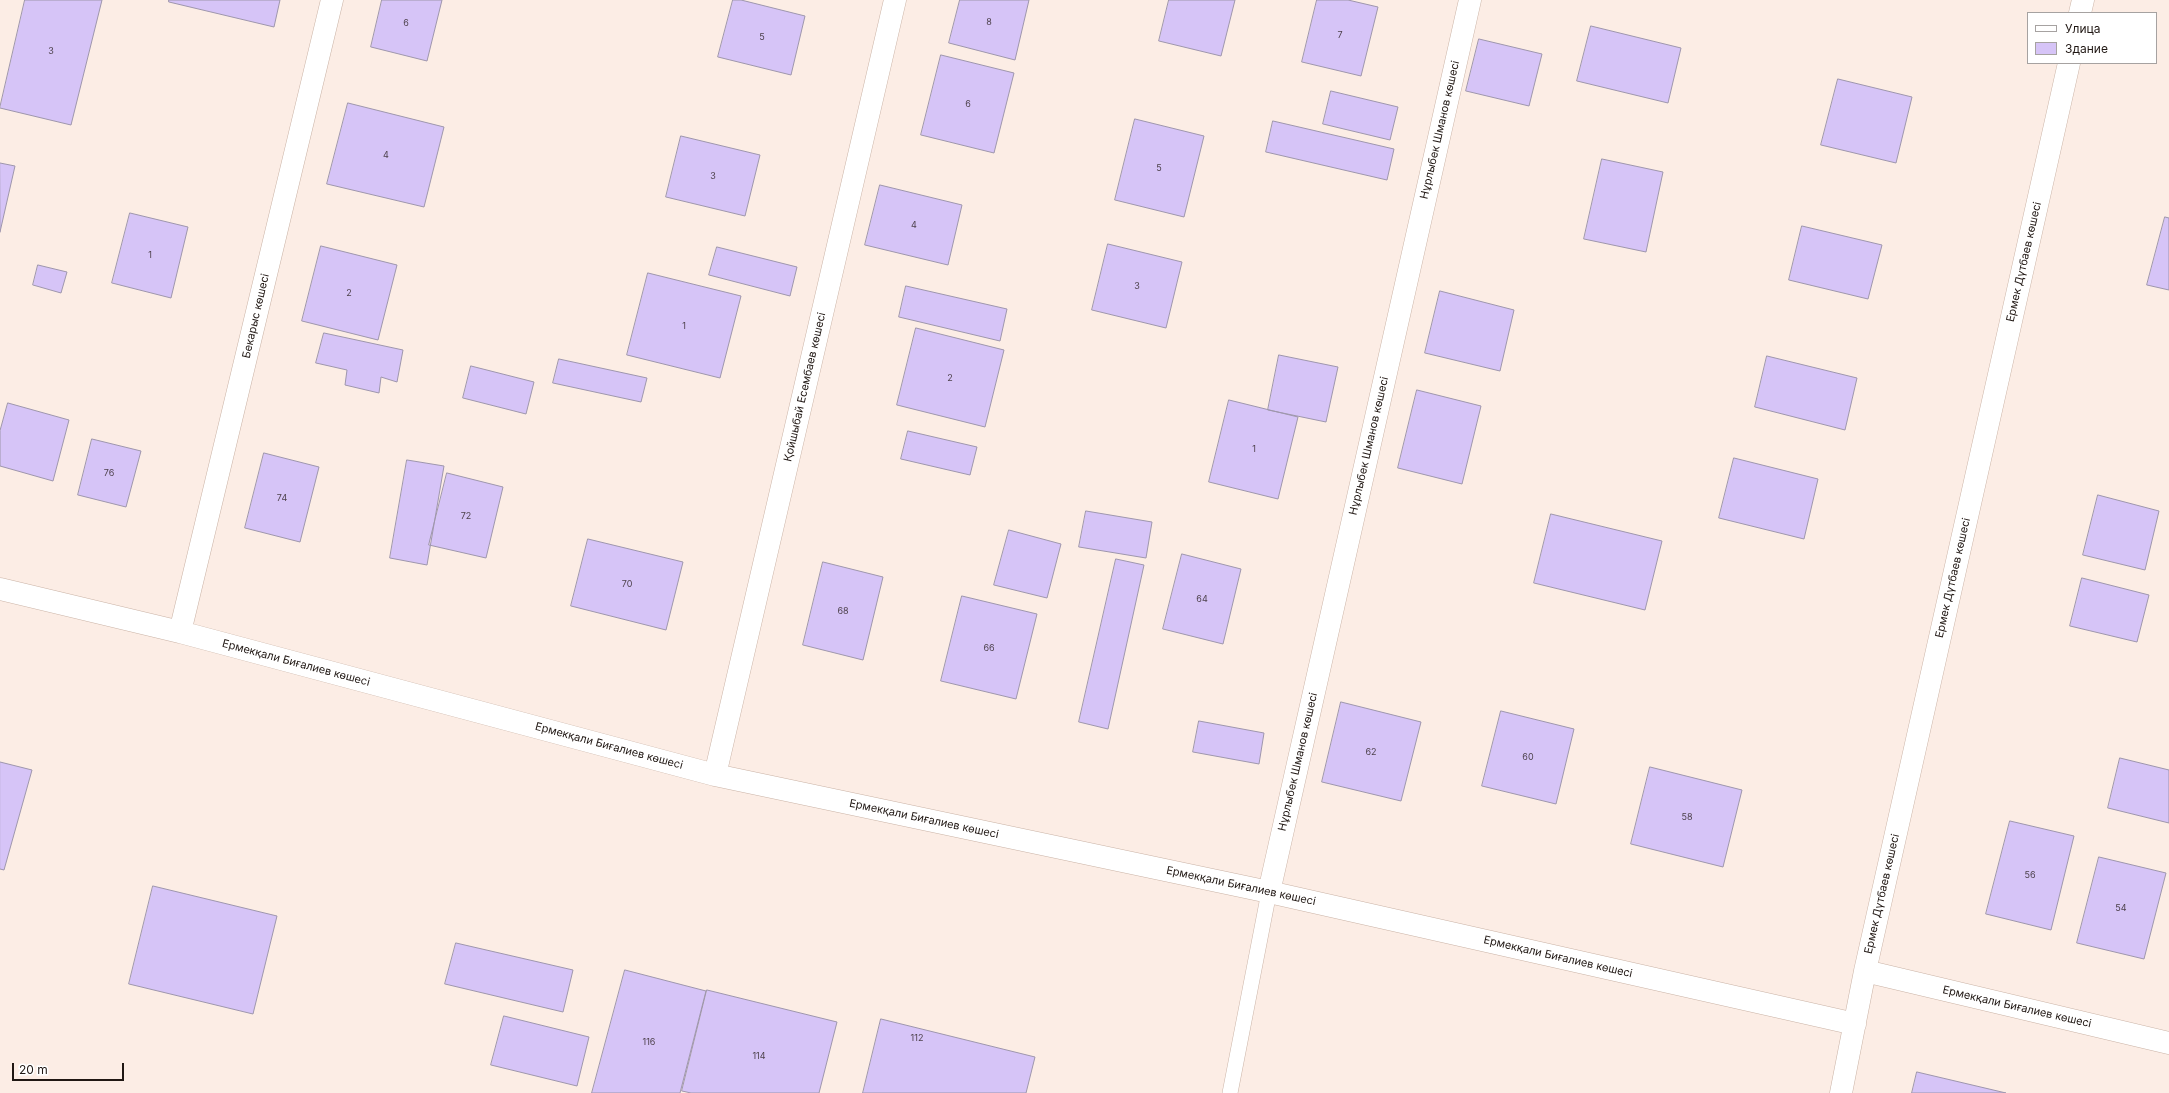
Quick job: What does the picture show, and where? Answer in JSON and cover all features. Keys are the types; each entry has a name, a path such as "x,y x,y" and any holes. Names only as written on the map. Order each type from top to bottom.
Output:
{"street":[{"name":"Бекарыс көшесі","path":"180,632 332,0"},
{"name":"Қойшыбай Есембаев көшесі","path":"715,775 895,0"},
{"name":"Нұрлыбек Шманов көшесі","path":"1269,892 1470,0"},
{"path":"2080,12 2083,0"},
{"name":"Ермек Дүтбаев көшесi","path":"1841,1093 1865,971 2069,64"},
{"name":"Ермекқали Биғалиев көшесі","path":"0,589 180,632 715,775 1269,892 1855,1024"},
{"name":"Ермекқали Биғалиев көшесі","path":"1865,971 2169,1043"}],"lane":[{"path":"1230,1093 1269,892"}],"building":[{"path":"25,0 102,0 71,125 0,108"},
{"path":"169,0 280,0 274,27 169,2"},
{"path":"382,0 442,0 427,61 371,47"},
{"path":"733,0 741,0 805,16 791,75 718,57"},
{"path":"960,0 1029,0 1015,60 949,43"},
{"path":"1169,0 1235,0 1221,56 1159,41"},
{"path":"1317,0 1348,0 1378,7 1361,76 1302,62"},
{"path":"1591,26 1681,48 1668,103 1577,81"},
{"path":"1479,39 1542,54 1529,106 1466,91"},
{"path":"941,55 1014,73 994,153 921,135"},
{"path":"1838,79 1912,97 1896,163 1821,145"},
{"path":"1331,91 1398,107 1390,140 1323,124"},
{"path":"348,103 444,127 424,207 327,184"},
{"path":"1135,119 1204,136 1184,217 1115,200"},
{"path":"1273,121 1394,149 1387,180 1266,152"},
{"path":"681,136 760,155 745,216 666,197"},
{"path":"1602,159 1663,172 1646,252 1584,239"},
{"path":"0,163 15,166 0,232"},
{"path":"880,185 962,205 948,265 865,245"},
{"path":"130,213 188,227 171,298 112,283"},
{"path":"2165,217 2169,218 2169,290 2147,285"},
{"path":"1802,226 1882,245 1868,299 1789,280"},
{"path":"1108,244 1182,262 1166,328 1092,310"},
{"path":"321,246 397,265 378,340 302,321"},
{"path":"717,247 797,267 790,296 709,275"},
{"path":"38,265 67,272 61,293 33,285"},
{"path":"648,273 741,296 720,378 627,355"},
{"path":"906,286 1007,309 1000,341 899,317"},
{"path":"1440,291 1514,310 1500,371 1425,353"},
{"path":"916,328 1004,350 985,427 897,405"},
{"path":"324,333 403,350 397,382 381,377 379,393 345,385 347,370 316,363"},
{"path":"1279,355 1338,367 1326,422 1268,410"},
{"path":"1767,356 1857,378 1845,430 1755,407"},
{"path":"559,359 647,378 641,402 553,383"},
{"path":"471,366 534,382 526,414 463,398"},
{"path":"1417,390 1481,406 1462,484 1398,468"},
{"path":"1229,400 1298,417 1278,499 1209,482"},
{"path":"8,403 69,420 53,481 0,466 0,431"},
{"path":"908,431 977,447 970,475 901,459"},
{"path":"92,439 141,451 126,507 78,495"},
{"path":"264,453 319,467 300,542 245,528"},
{"path":"1734,458 1818,479 1804,539 1719,518"},
{"path":"407,460 444,466 427,565 390,558"},
{"path":"447,473 503,487 486,558 429,545"},
{"path":"2098,495 2159,511 2145,570 2083,555"},
{"path":"1086,511 1152,522 1146,558 1079,547"},
{"path":"1551,514 1662,541 1645,610 1534,583"},
{"path":"1009,530 1061,544 1047,598 994,585"},
{"path":"588,539 683,562 666,630 571,606"},
{"path":"1182,554 1241,569 1223,644 1163,629"},
{"path":"1116,559 1144,565 1108,729 1079,722"},
{"path":"823,562 883,577 863,660 803,645"},
{"path":"2082,578 2149,595 2137,642 2070,626"},
{"path":"962,596 1037,614 1016,699 941,681"},
{"path":"1341,702 1421,722 1401,801 1322,782"},
{"path":"1501,711 1574,729 1556,804 1482,786"},
{"path":"1199,721 1264,733 1259,764 1193,752"},
{"path":"2120,758 2169,770 2169,823 2108,808"},
{"path":"0,762 32,770 4,870 0,869"},
{"path":"1650,767 1742,790 1723,867 1631,844"},
{"path":"2010,821 2074,836 2051,930 1986,914"},
{"path":"2099,857 2166,873 2144,959 2077,943"},
{"path":"153,886 277,916 253,1014 129,984"},
{"path":"456,943 573,970 563,1012 445,984"},
{"path":"625,970 706,991 680,1093 592,1093"},
{"path":"707,990 837,1022 819,1093 691,1093 682,1091"},
{"path":"504,1016 589,1037 577,1086 491,1065"},
{"path":"881,1019 1035,1057 1026,1093 863,1093"},
{"path":"1917,1072 2006,1093 1912,1093"}]}
